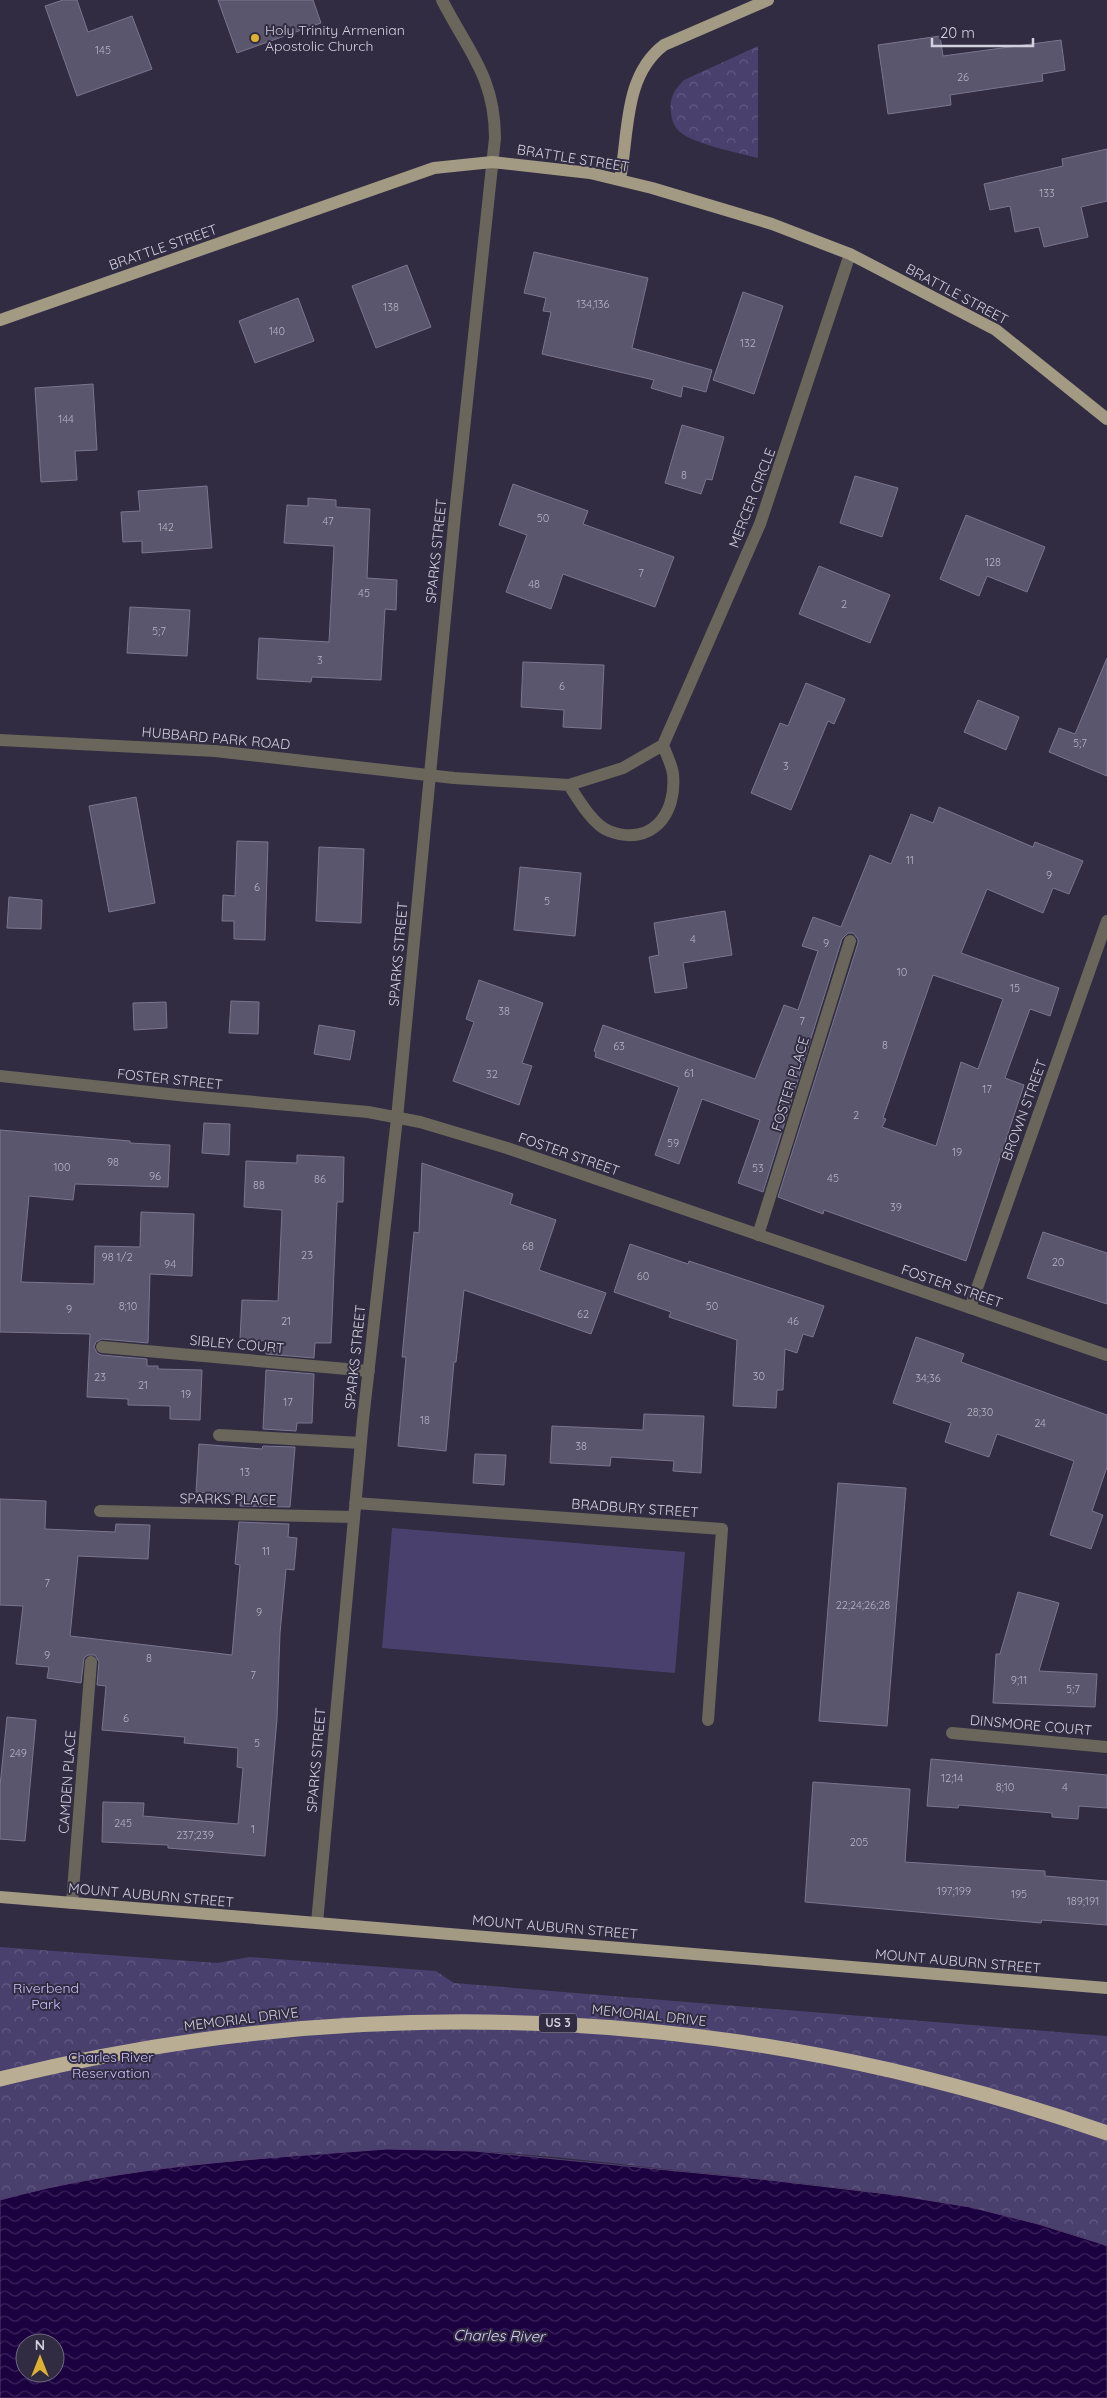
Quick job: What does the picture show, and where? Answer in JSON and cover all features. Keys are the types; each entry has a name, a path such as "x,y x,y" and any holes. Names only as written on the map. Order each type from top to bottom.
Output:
{"highway":[{"name":"MEMORIAL DRIVE","path":"0,2078 136,2049 274,2030 398,2021 455,2020 570,2024 699,2036 820,2054 1000,2098 1107,2133"}],"main road":[{"path":"620,179 630,105 643,66 650,55 664,45 768,0"},
{"name":"BRATTLE STREET","path":"0,320 434,168 492,162 560,169 620,179 758,219 850,254 996,330 1107,419"},
{"name":"MOUNT AUBURN STREET","path":"0,1897 1107,1988"}],"street":[{"name":"SPARKS STREET","path":"317,1923 361,1443 397,1118 429,775 495,123 491,96 482,72 442,0"},
{"name":"MERCER CIRCLE","path":"663,745 760,524 850,254"},
{"name":"HUBBARD PARK ROAD","path":"0,740 215,751 429,775"},
{"path":"429,775 569,785 623,768 663,745 673,773 672,796 668,813 654,829 636,834 608,830 587,812 569,785"},
{"name":"BROWN STREET","path":"970,1308 1107,921"},
{"name":"FOSTER PLACE","path":"758,1236 850,940"},
{"name":"FOSTER STREET","path":"0,1076 187,1096 368,1112 420,1122 507,1148 1107,1355"},
{"name":"SIBLEY COURT","path":"102,1347 369,1371"},
{"path":"220,1435 361,1443"},
{"name":"BRADBURY STREET","path":"355,1504 722,1529 708,1720"},
{"name":"SPARKS PLACE","path":"100,1511 354,1517"},
{"name":"CAMDEN PLACE","path":"72,1903 91,1662"},
{"name":"DINSMORE COURT","path":"952,1733 1107,1747"}],"green space":[{"path":"758,46 758,158 702,143 691,139 677,129 672,118 671,102 675,90 684,80"},
{"path":"392,1528 685,1552 675,1673 382,1648"},
{"name":"Charles River Reservation","path":"0,1947 217,1963 249,1957 436,1971 454,1983 1107,2036 1107,2246 1011,2217 914,2198 765,2179 565,2158 474,2151 364,2151 191,2166 95,2179 0,2200"}],"water":[{"name":"Charles River","path":"387,2149 474,2151 769,2180 896,2195 970,2207 1038,2224 1107,2246 1107,2398 0,2398 0,2200 47,2188 95,2179 144,2171 241,2160"}],"building":[{"path":"63,0 77,0 88,32 132,16 152,69 77,96 45,6"},
{"name":"Holy Trinity Armenian Apostolic Church","path":"218,0 313,0 321,23 237,53"},
{"path":"940,36 943,56 1061,40 1065,70 1042,74 1043,81 950,95 951,105 888,114 878,45"},
{"path":"1107,149 1107,201 1081,207 1088,237 1044,247 1039,227 1015,232 1010,206 990,210 984,184 1063,166 1062,159"},
{"path":"534,252 648,278 632,348 712,370 706,392 683,386 681,397 651,388 654,380 542,354 551,312 543,311 546,298 524,293"},
{"path":"407,265 431,327 376,348 352,286"},
{"path":"743,292 783,306 754,394 713,380"},
{"path":"298,298 314,341 255,363 239,321"},
{"path":"93,384 97,450 75,451 77,480 41,482 35,388"},
{"path":"682,425 724,437 712,480 706,479 701,494 665,483"},
{"path":"855,476 898,488 882,537 840,523"},
{"path":"513,484 588,511 583,524 674,557 655,607 563,574 551,609 506,592 527,535 499,525"},
{"path":"207,486 212,548 142,553 142,541 123,542 121,512 140,511 138,491"},
{"path":"308,498 336,500 336,507 370,509 367,578 397,580 396,610 385,609 381,680 312,677 311,682 257,679 259,638 329,642 334,546 284,543 287,505 308,506"},
{"path":"966,515 1045,547 1027,592 987,576 979,596 940,579"},
{"path":"819,566 890,595 870,643 799,614"},
{"path":"130,607 190,610 187,656 127,653"},
{"path":"1107,658 1107,776 1049,752 1059,728 1075,734"},
{"path":"523,662 604,665 601,729 563,727 564,710 521,707"},
{"path":"806,683 845,699 834,724 828,721 791,810 751,793 780,723 788,726"},
{"path":"978,700 1019,717 1006,750 964,732"},
{"path":"136,797 155,903 109,912 89,806"},
{"path":"939,807 1033,847 1035,842 1083,861 1069,894 1053,888 1043,913 987,889 961,953 1059,988 1050,1016 1030,1009 1005,1078 1024,1085 966,1261 824,1210 823,1214 778,1197 858,943 858,939 853,933 848,933 842,939 763,1192 738,1183 760,1120 702,1099 679,1164 655,1155 679,1087 595,1057 596,1052 594,1051 603,1025 755,1079 784,1005 798,1010 818,951 802,946 813,917 841,927 870,855 891,864 911,814 933,823","holes":["933,975 1003,999 978,1069 961,1062 936,1146 882,1127 886,1119 883,1118"]},
{"path":"237,841 268,842 265,940 234,939 234,921 222,921 223,895 235,896"},
{"path":"319,847 364,849 361,923 316,921"},
{"path":"520,867 581,873 575,936 514,930"},
{"path":"9,897 42,900 41,929 7,928"},
{"path":"725,911 732,955 683,963 687,988 655,993 649,957 659,955 654,923"},
{"path":"479,980 543,1003 522,1063 532,1066 519,1105 453,1081 474,1022 466,1019"},
{"path":"231,1001 259,1002 258,1034 229,1033"},
{"path":"166,1002 167,1028 134,1030 133,1003"},
{"path":"319,1025 355,1031 350,1060 314,1054"},
{"path":"204,1123 230,1124 229,1155 202,1153"},
{"path":"0,1130 130,1141 130,1143 170,1145 168,1187 75,1184 73,1200 29,1196 21,1282 94,1284 95,1246 140,1247 141,1212 194,1214 192,1276 150,1274 148,1343 102,1339 96,1342 94,1347 97,1353 101,1355 147,1359 147,1366 158,1366 158,1369 202,1370 200,1420 170,1419 170,1406 128,1405 128,1399 87,1397 90,1334 0,1332"},
{"path":"297,1155 344,1157 343,1202 337,1202 331,1343 315,1343 314,1358 266,1354 267,1341 240,1339 242,1300 278,1301 282,1210 244,1207 246,1161 297,1163"},
{"path":"422,1163 513,1194 510,1204 556,1220 539,1270 606,1293 591,1334 464,1290 456,1362 454,1362 446,1451 398,1446 406,1357 402,1357 414,1232 419,1233"},
{"path":"1043,1232 1107,1253 1107,1304 1027,1278"},
{"path":"630,1244 688,1264 689,1261 824,1306 813,1337 803,1334 797,1353 785,1349 783,1390 777,1390 776,1408 733,1406 737,1340 669,1317 671,1312 614,1292"},
{"path":"916,1337 964,1354 961,1362 1107,1415 1107,1467 1092,1511 1103,1515 1091,1549 1050,1535 1074,1461 997,1434 989,1457 945,1442 951,1423 893,1403"},
{"path":"266,1370 314,1374 312,1423 297,1423 296,1431 263,1429"},
{"path":"644,1414 704,1416 701,1473 673,1471 674,1461 611,1457 610,1466 550,1463 552,1426 643,1430"},
{"path":"199,1444 262,1449 263,1446 295,1447 290,1507 240,1506 241,1495 196,1492"},
{"path":"475,1454 506,1455 504,1485 473,1483"},
{"path":"838,1483 906,1488 887,1726 819,1721"},
{"path":"0,1499 46,1501 45,1529 115,1532 116,1524 150,1525 148,1559 78,1556 70,1636 232,1655 240,1565 235,1564 239,1522 289,1524 288,1537 297,1538 294,1570 286,1569 280,1633 277,1719 265,1856 168,1848 168,1845 102,1842 103,1802 144,1803 143,1816 238,1824 243,1768 237,1767 238,1748 184,1743 185,1737 102,1730 106,1686 97,1685 99,1662 95,1655 88,1655 84,1658 81,1683 47,1678 49,1667 16,1664 23,1606 0,1605"},
{"path":"1018,1592 1059,1603 1039,1671 1097,1674 1095,1707 993,1703 996,1654 1000,1654"},
{"path":"7,1717 36,1720 25,1841 0,1839 0,1786"},
{"path":"931,1759 1107,1775 1107,1808 1079,1806 1078,1819 1052,1817 1052,1813 959,1805 958,1808 927,1806"},
{"path":"813,1782 910,1789 905,1862 1045,1871 1045,1876 1107,1881 1107,1925 1042,1920 1041,1923 805,1902"}],"place":[{"name":"Holy Trinity Armenian Apostolic Church","path":"255,38"}],"park label":[{"name":"Riverbend Park","path":"46,1996"}]}
